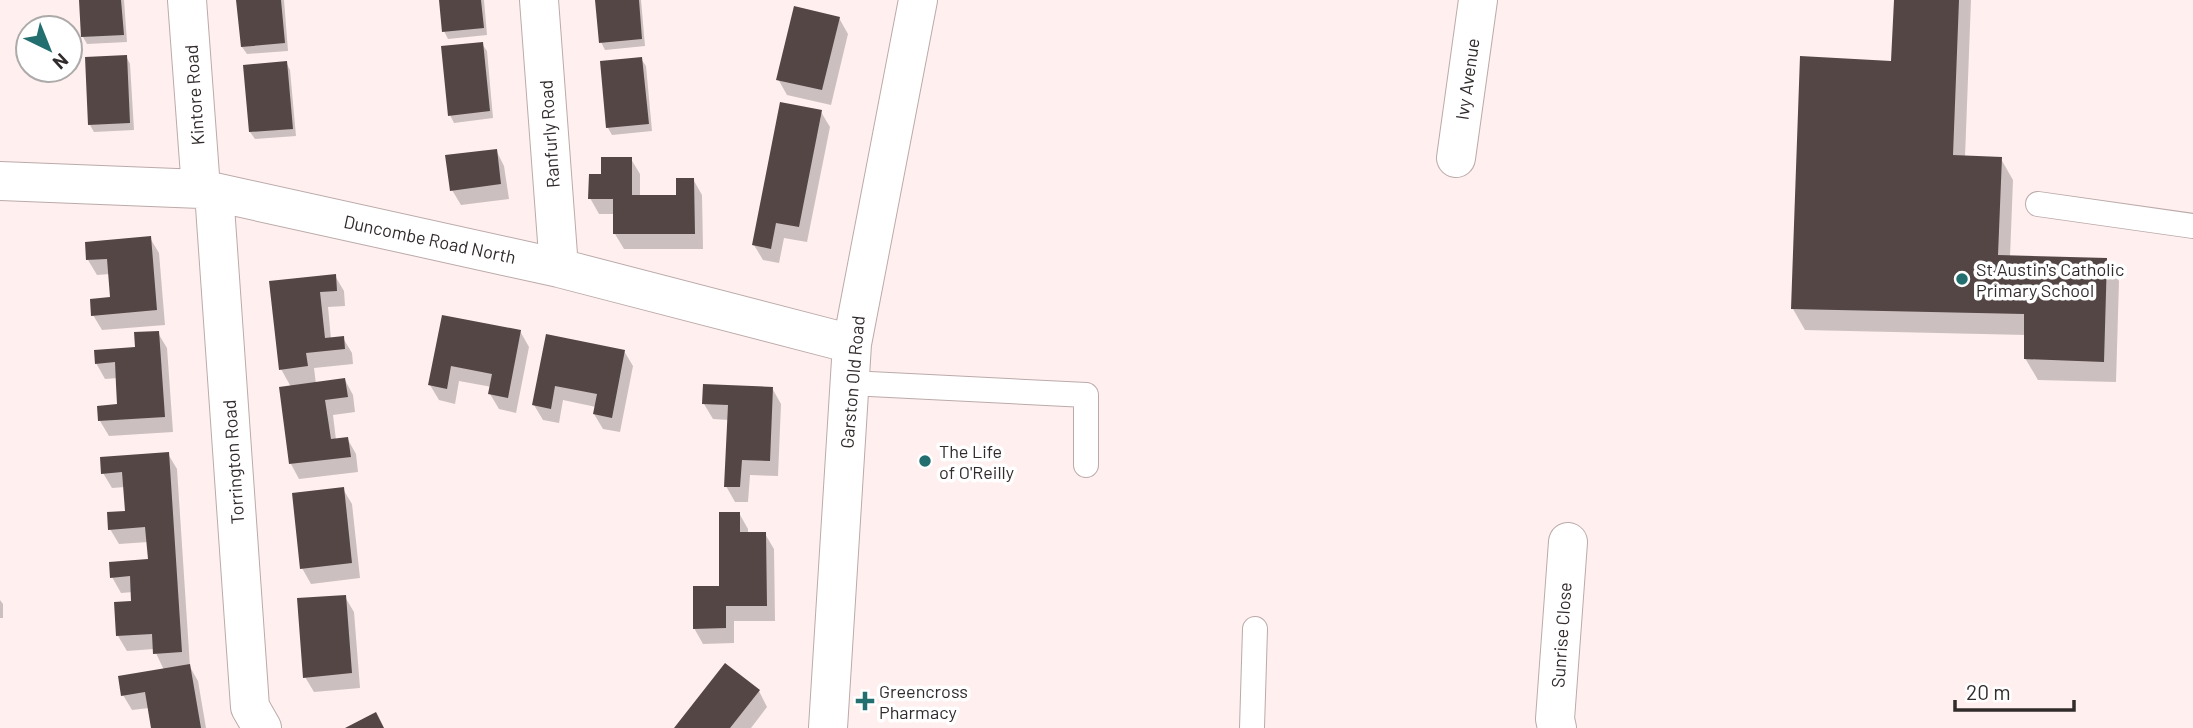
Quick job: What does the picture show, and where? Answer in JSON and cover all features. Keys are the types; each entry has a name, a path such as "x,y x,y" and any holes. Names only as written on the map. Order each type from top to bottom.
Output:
{"street":[{"name":"Kintore Road","path":"187,0 208,191"},
{"name":"Ranfurly Road","path":"539,0 559,268"},
{"name":"Garston Old Road","path":"828,728 852,344 918,0"},
{"name":"Ivy Avenue","path":"1456,158 1478,0"},
{"name":"Duncombe Road North","path":"0,181 208,191 559,268 852,344"},
{"name":"Torrington Road","path":"208,191 250,707 262,728"},
{"name":"Sunrise Close","path":"1558,728 1555,719 1568,542"}],"lane":[{"path":"2038,204 2193,226"},
{"path":"850,383 1086,395 1086,465"},
{"path":"1252,728 1255,629"}],"building":[{"path":"79,0 121,0 124,35 84,37 84,14 80,14"},
{"path":"236,0 281,0 285,43 241,47"},
{"path":"439,0 481,0 484,28 442,32"},
{"path":"595,0 639,0 642,39 599,43"},
{"path":"1894,0 1959,0 1953,155 2002,157 1998,255 2107,258 2104,362 2024,359 2024,314 1791,309 1800,56 1891,61"},
{"path":"794,6 840,17 822,90 776,80"},
{"path":"483,42 490,111 448,116 441,46"},
{"path":"127,55 130,123 88,125 85,57"},
{"path":"642,57 649,124 606,128 600,61"},
{"path":"287,61 293,129 249,132 243,65"},
{"path":"780,102 822,110 799,227 776,223 771,249 752,245"},
{"path":"497,149 501,184 450,191 445,155"},
{"path":"601,157 632,157 632,195 676,195 676,178 694,178 695,234 613,234 613,199 588,199 589,174 601,174"},
{"path":"151,236 157,310 91,316 90,299 110,297 107,259 86,260 85,242"},
{"path":"336,274 337,291 320,292 325,338 344,336 345,349 306,353 308,366 279,370 269,281"},
{"path":"442,315 521,330 508,398 488,394 492,374 451,366 447,389 428,385"},
{"path":"159,331 165,417 98,421 97,406 117,404 115,362 95,364 94,350 135,347 134,332"},
{"path":"546,334 625,350 612,418 593,414 597,394 555,386 551,409 532,405"},
{"path":"345,378 348,397 325,400 331,439 348,437 351,457 289,464 279,387"},
{"path":"703,384 773,387 770,461 742,460 740,487 724,487 728,405 702,404"},
{"path":"169,452 182,652 153,654 152,634 116,636 114,602 131,601 130,576 110,578 109,562 148,559 145,527 108,530 107,512 125,511 122,472 101,474 100,457"},
{"path":"344,487 352,563 300,569 292,493"},
{"path":"719,512 740,512 740,532 766,532 767,606 726,606 726,628 693,629 693,586 719,586"},
{"path":"346,595 352,673 303,678 297,598"},
{"path":"725,663 760,690 730,728 674,728"},
{"path":"190,664 201,728 151,728 145,692 121,696 118,676"},
{"path":"376,712 384,728 345,728"}],"place":[{"name":"St Austin's Catholic Primary School","path":"1962,279"},
{"name":"The Life of O'Reilly","path":"925,461"},
{"name":"Greencross Pharmacy","path":"865,701"}]}
